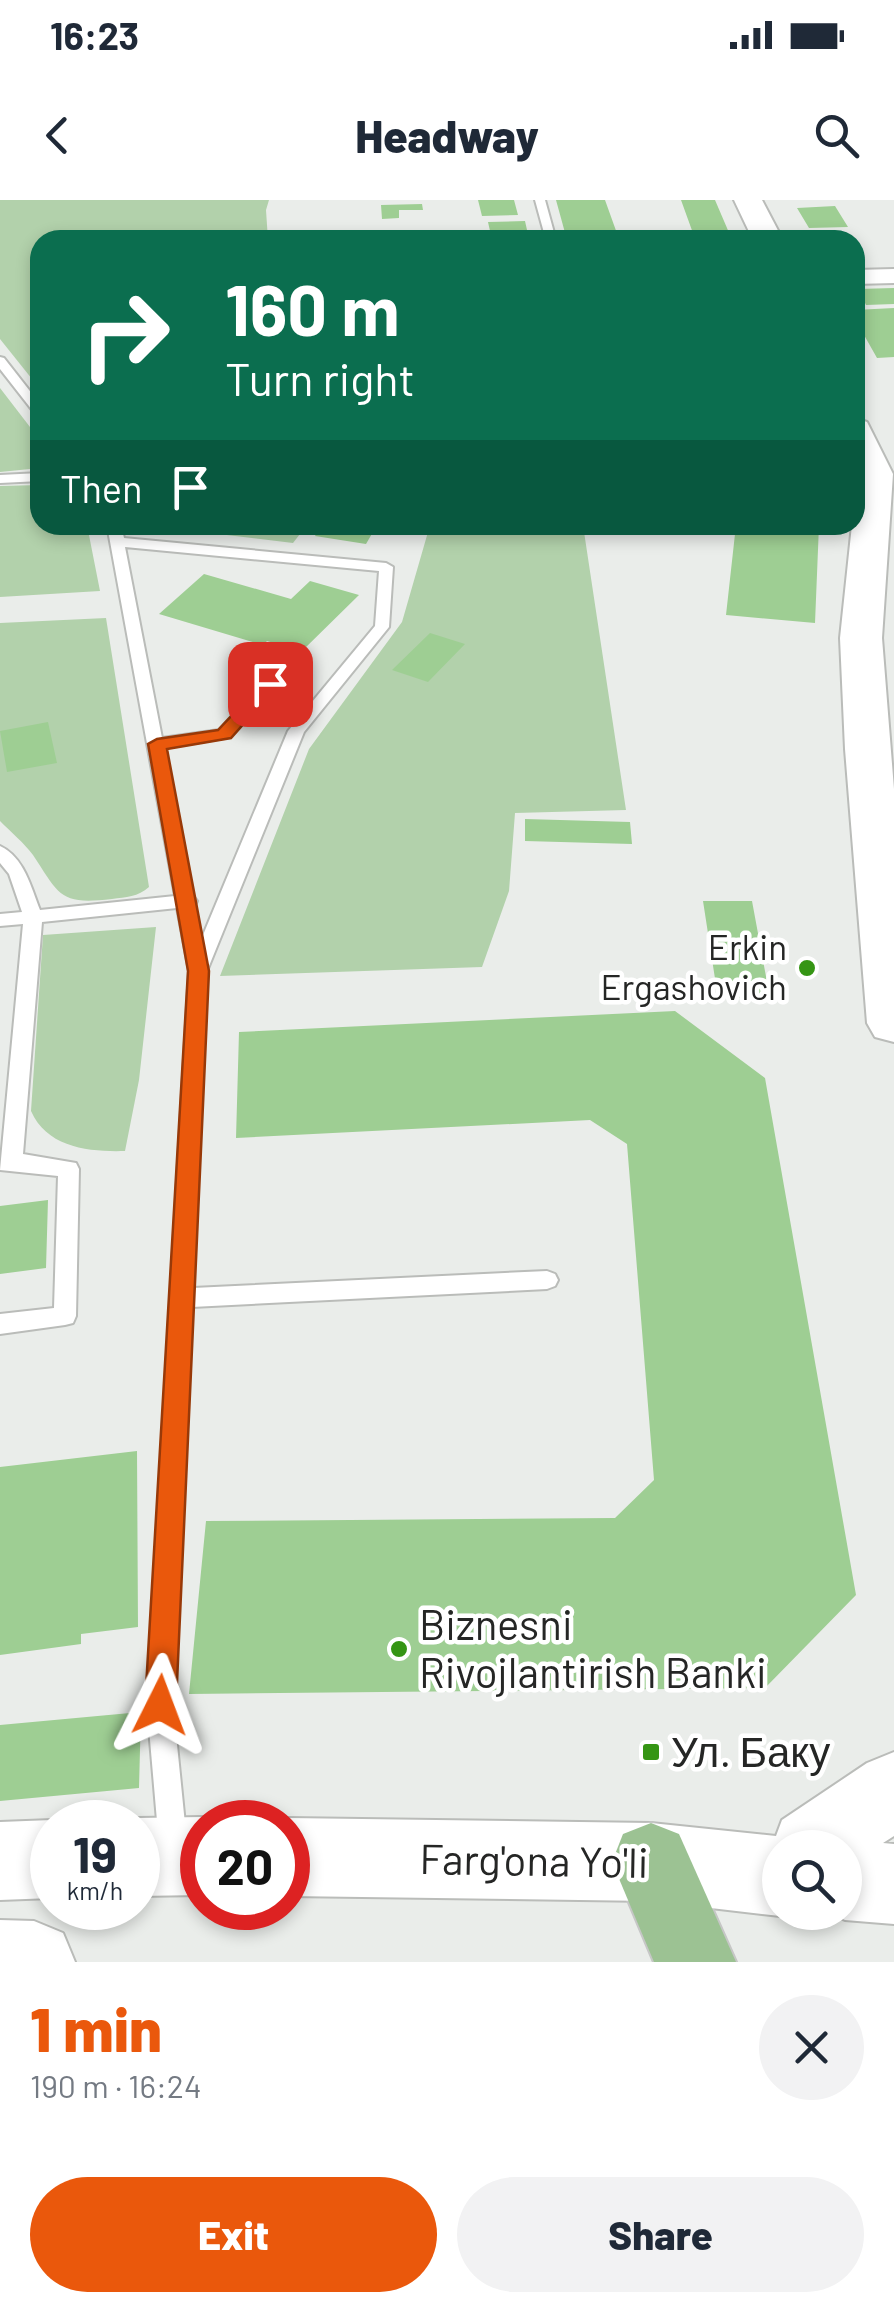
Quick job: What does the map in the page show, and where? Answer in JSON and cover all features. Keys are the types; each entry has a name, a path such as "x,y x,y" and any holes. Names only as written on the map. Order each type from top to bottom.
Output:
{"main road":[{"path":"651,1862 696,1962"}],"street":[{"path":"748,200 763,230"},
{"path":"865,277 894,276"},
{"path":"865,444 885,473 860,638 874,750 894,1023"},
{"path":"836,1830 894,1790"},
{"name":"Farg'ona Yo'li","path":"310,1857 762,1865"},
{"path":"0,1861 30,1860"},
{"path":"862,1881 894,1884"},
{"path":"0,1961 34,1962"}],"lane":[{"path":"540,200 548,230"},
{"path":"0,361 30,399"},
{"path":"0,479 30,478"},
{"path":"116,535 198,971 160,1705 172,1856"},
{"path":"124,535 386,567 382,626 296,731 198,971"},
{"path":"157,744 224,734 270,684"},
{"path":"0,852 17,872 33,917 6,1161 70,1169 65,1316 0,1324"},
{"path":"0,920 188,902"},
{"path":"180,1298 546,1280"}],"green space":[{"path":"0,200 269,200 267,230 30,230 30,376 0,339"},
{"path":"0,388 30,427 30,469 0,472"},
{"path":"30,485 30,535 89,535 100,591 0,597 0,486"},
{"path":"226,535 299,535 293,543"},
{"path":"427,535 585,535 626,810 515,813 509,891 482,967 220,976 309,749 402,622"},
{"path":"106,618 149,887 127,897 95,901 63,895 0,821 0,623"},
{"path":"156,927 139,1080 125,1151 84,1149 59,1140 38,1123 31,1111 43,935"}],"building":[{"path":"478,200 514,200 518,215 482,216"},
{"path":"556,200 605,200 616,230 564,230"},
{"path":"681,200 715,200 728,230 692,230"},
{"path":"422,204 423,210 399,210 399,218 382,219 381,205"},
{"path":"835,206 848,227 809,228 797,208"},
{"path":"525,221 527,230 490,230 488,222"},
{"path":"894,288 894,304 866,305 865,289"},
{"path":"894,308 894,357 877,358 865,337 865,309"},
{"path":"316,535 371,535 366,544"},
{"path":"735,535 819,535 815,623 726,615"},
{"path":"204,574 291,599 310,581 359,595 302,651 267,641 263,645 159,614"},
{"path":"430,633 465,644 428,682 392,670"},
{"path":"48,722 57,763 7,772 0,731"},
{"path":"525,819 630,822 632,844 525,841"},
{"path":"703,901 752,901 770,998 718,998"},
{"path":"675,1011 765,1078 856,1595 765,1688 189,1694 206,1521 615,1518 654,1480 627,1144 590,1120 236,1138 239,1032"},
{"path":"48,1200 46,1268 0,1274 0,1206"},
{"path":"137,1451 138,1627 81,1634 81,1644 0,1655 0,1467"},
{"path":"141,1712 139,1788 0,1801 0,1725"}],"place":[{"name":"Erkin Ergashovich","path":"807,968"},
{"name":"Biznesni Rivojlantirish Banki","path":"399,1649"},
{"name":"Ул. Баку","path":"651,1752"}],"route":[{"path":"160,1705 198,971 157,744 224,734 270,684"}]}
